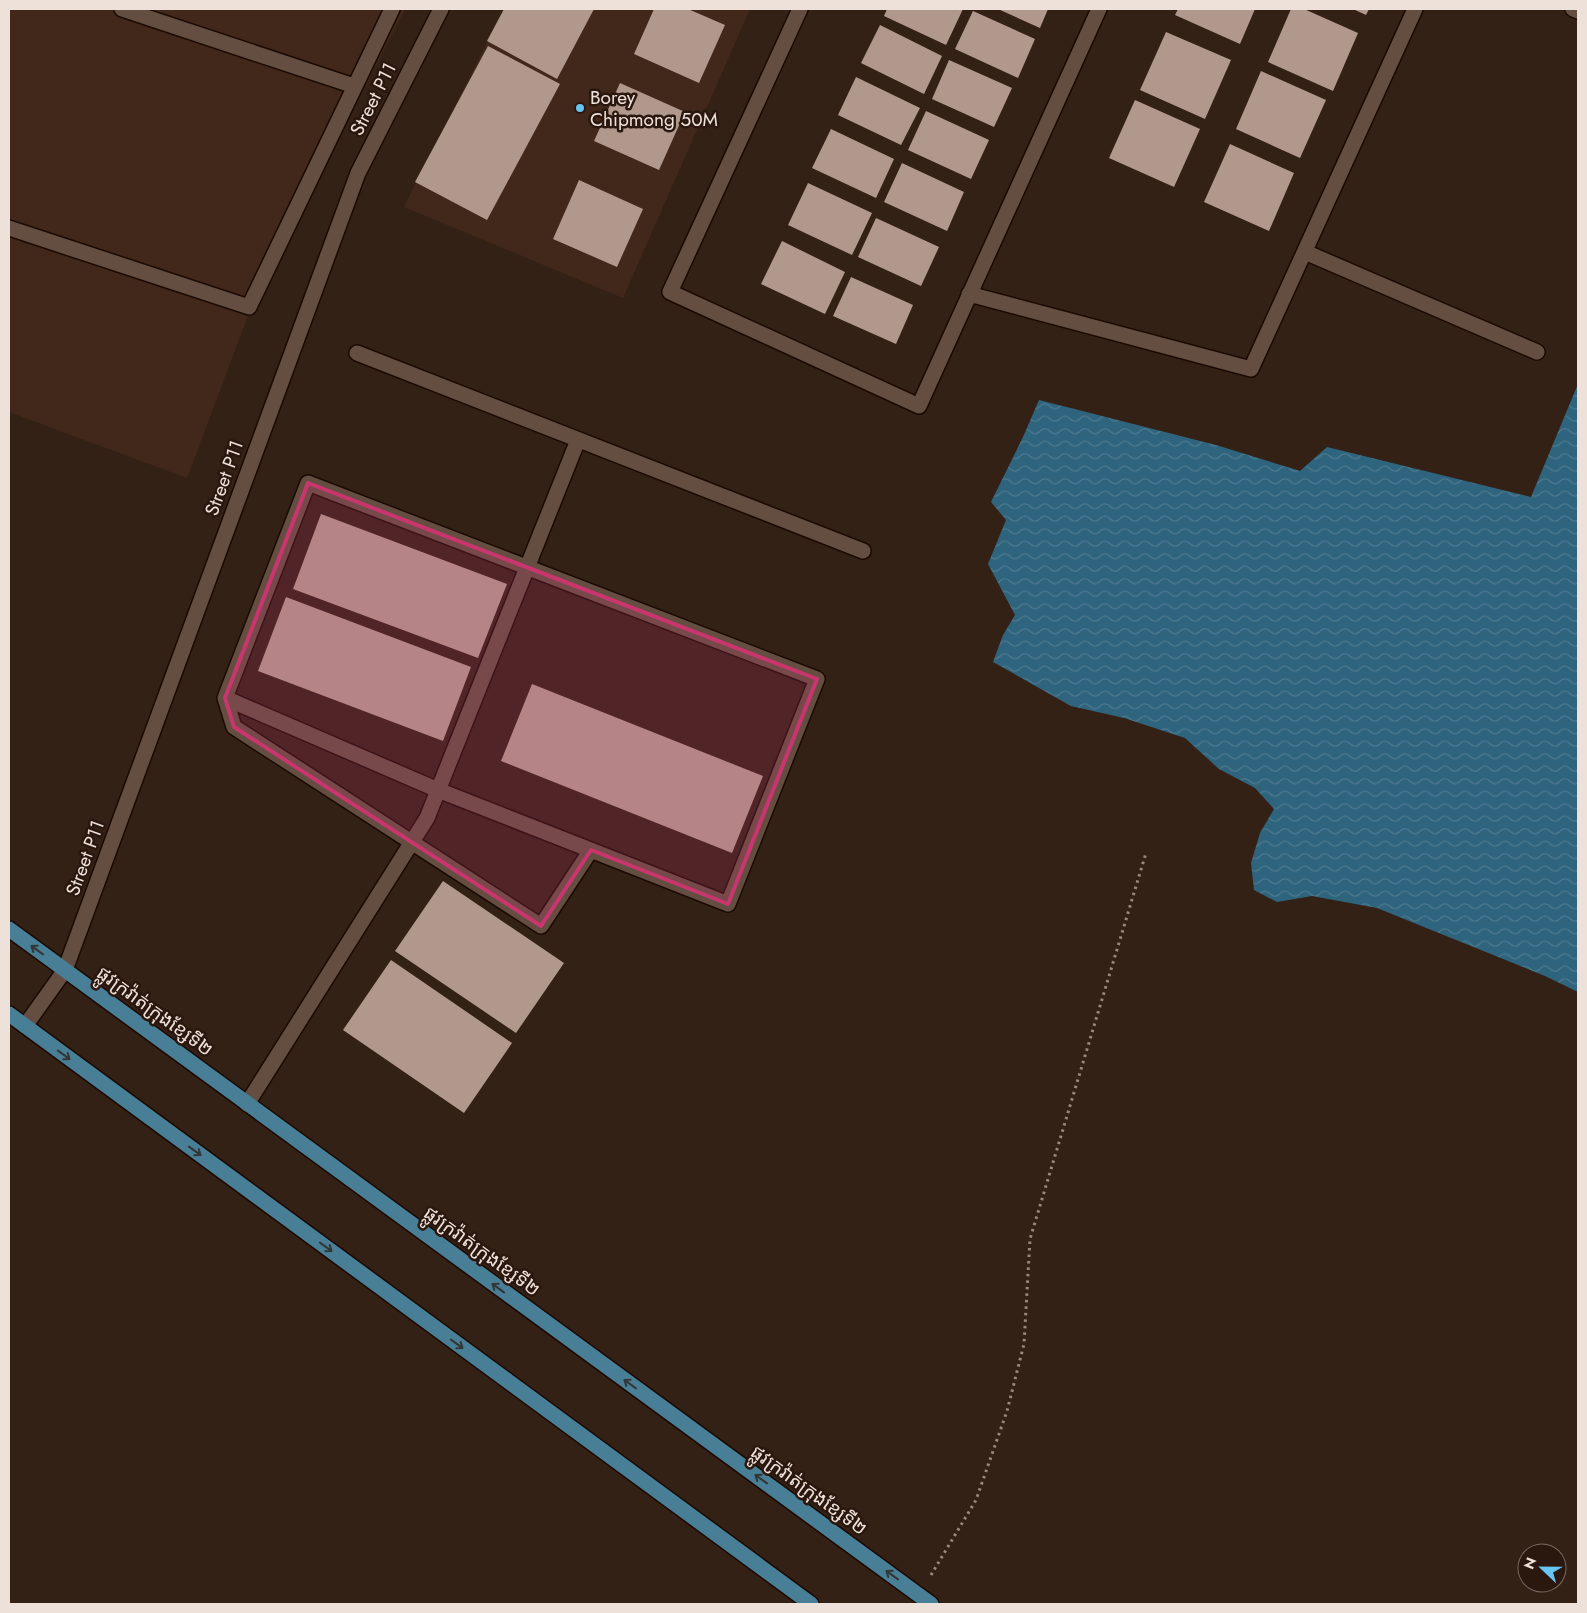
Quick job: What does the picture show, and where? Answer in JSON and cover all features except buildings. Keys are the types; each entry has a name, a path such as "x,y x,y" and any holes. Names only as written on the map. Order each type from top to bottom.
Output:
{"main road":[{"name":"ផ្លូវក្រវ៉ាត់ក្រុងខ្សែទី២","path":"9,929 931,1604"},
{"path":"9,1014 812,1604"}],"street":[{"path":"122,9 354,86"},
{"path":"9,228 249,307 392,9"},
{"name":"Street P11","path":"25,1026 65,970 358,173 442,9"},
{"path":"800,9 670,292 919,406 1099,9"},
{"path":"969,294 1251,369 1415,9"},
{"path":"1573,9 1578,11"},
{"path":"1305,252 1537,352"},
{"path":"357,353 863,551"},
{"path":"247,1104 427,818 578,440"},
{"path":"225,698 438,790 591,850 728,904 817,679 308,482 225,698 234,727 541,926 591,850"}],"path":[{"path":"919,1595 976,1500 1007,1411 1024,1344 1030,1239 1146,853"}],"highlighted area":[{"path":"308,483 817,679 728,904 591,850 541,926 234,727 225,698"}],"shaded area":[{"path":"9,9 405,9 247,318 187,478 9,412"},
{"name":"Borey Chipmong 50M","path":"504,9 750,9 623,298 404,207"}],"water":[{"path":"1578,384 1578,992 1545,976 1377,908 1312,896 1277,902 1254,890 1251,863 1260,833 1274,809 1255,788 1219,769 1185,738 1124,718 1071,706 993,662 1003,635 1015,615 988,564 1006,520 991,502 1039,400 1216,445 1300,471 1327,447 1531,497"}],"place":[{"name":"Borey Chipmong 50M","path":"580,108"}]}
